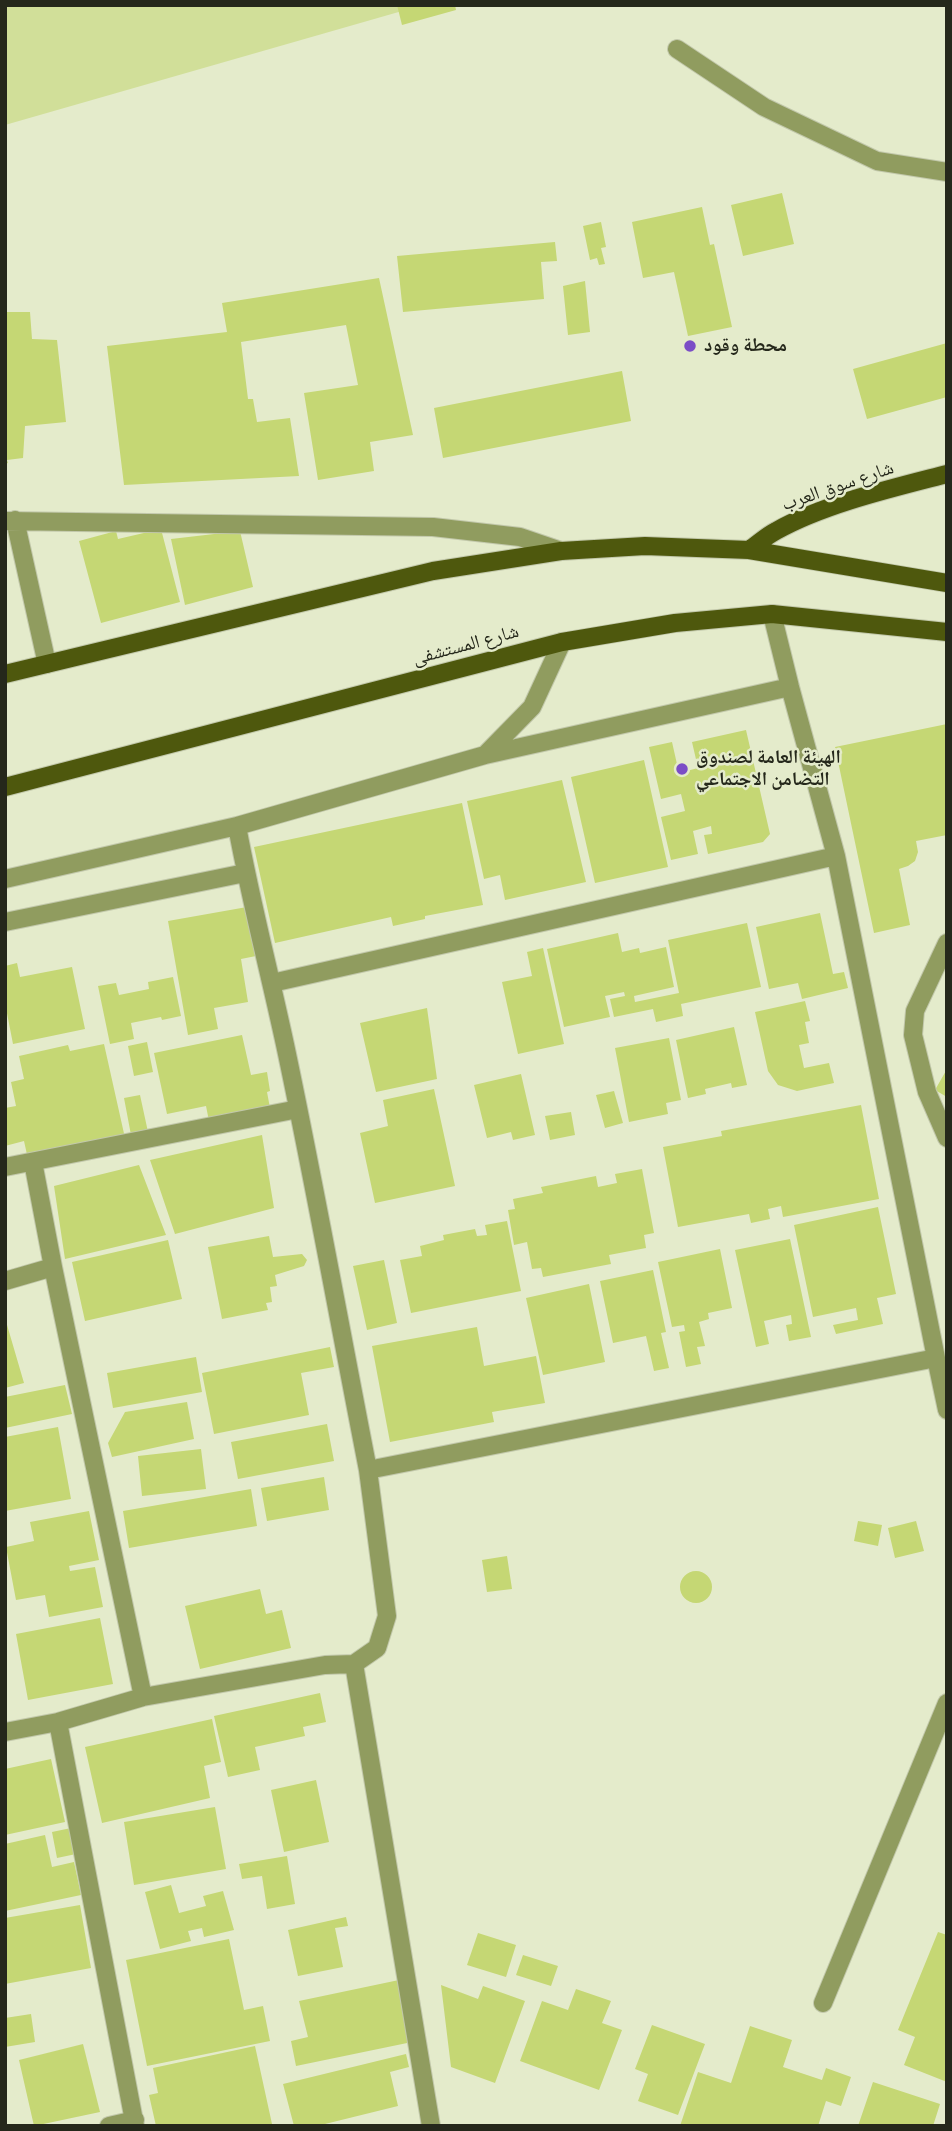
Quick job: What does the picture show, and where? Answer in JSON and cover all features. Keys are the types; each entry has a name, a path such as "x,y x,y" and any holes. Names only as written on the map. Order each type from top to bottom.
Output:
{"main road":[{"name":"شارع سوق العرب","path":"749,550 776,531 818,513 876,493 947,474"},
{"path":"5,674 433,571 561,551 645,546 749,550 947,583"},
{"name":"شارع المستشفى","path":"5,787 562,642 675,622 772,614 947,632"}],"street":[{"path":"677,49 764,107 877,162 947,172"},
{"path":"47,663 10,520 433,527 520,537 561,551"},
{"path":"772,614 836,856 947,1410"},
{"path":"485,755 533,707 562,642"},
{"path":"5,879 237,826 485,755 790,687"},
{"path":"5,1732 58,1722 143,1697 325,1665 354,1664 377,1648 387,1616 368,1470 298,1109 237,826"},
{"path":"272,983 836,856"},
{"path":"5,922 245,873"},
{"path":"947,943 915,1011 913,1035 927,1092 947,1138"},
{"path":"5,1167 298,1109"},
{"path":"33,1162 143,1697"},
{"path":"5,1281 53,1267"},
{"path":"368,1470 936,1358"},
{"path":"354,1664 431,2126"},
{"path":"823,2003 947,1703"},
{"path":"58,1722 135,2123 109,2126"}],"green space":[{"path":"5,5 423,5 5,125"}],"building":[{"path":"397,5 455,5 456,10 402,25"},
{"path":"782,193 794,244 743,256 731,205"},
{"path":"702,207 710,245 714,244 732,327 688,336 674,272 643,278 632,222"},
{"path":"601,222 606,247 601,248 605,264 599,265 597,258 590,260 583,226"},
{"path":"555,242 557,261 541,262 544,299 403,312 397,256"},
{"path":"379,278 413,435 370,442 374,471 318,480 304,393 358,385 346,325 241,342 248,399 253,399 257,422 290,418 299,476 124,485 107,346 227,332 222,303"},
{"path":"585,281 590,332 568,335 563,286"},
{"path":"5,312 30,312 32,339 57,340 66,422 25,426 23,458 7,460 8,463 5,464"},
{"path":"947,343 947,397 867,419 853,369"},
{"path":"622,371 631,421 443,458 434,408"},
{"path":"161,529 180,602 101,623 79,541 116,531 118,539"},
{"path":"240,531 253,587 185,605 171,539"},
{"path":"947,724 947,835 916,841 918,852 915,861 899,869 910,925 874,933 835,747"},
{"path":"746,730 770,834 763,842 708,854 704,835 712,834 711,826 693,831 698,854 671,860 661,817 685,811 681,794 661,799 649,747 672,742 679,773 698,768 692,742"},
{"path":"644,760 668,867 595,883 571,777"},
{"path":"562,780 586,882 505,900 500,875 484,879 467,801"},
{"path":"462,803 483,905 425,916 425,919 393,926 391,917 275,943 254,847"},
{"path":"247,907 256,956 241,959 248,1002 214,1008 218,1029 188,1035 168,921"},
{"path":"820,913 833,974 844,972 848,988 802,999 798,983 769,989 756,927"},
{"path":"747,923 761,987 681,1004 683,1016 656,1022 653,1009 614,1017 610,999 625,996 624,992 605,996 610,1017 564,1027 547,949 618,933 622,952 639,948 640,953 666,947 674,987 634,996 635,1002 679,993 668,940"},
{"path":"543,948 564,1044 518,1054 502,982 532,976 527,952"},
{"path":"17,963 20,977 72,967 85,1029 13,1044 5,1003 5,966"},
{"path":"173,977 181,1016 131,1023 134,1039 110,1044 98,986 116,983 119,995 149,989 148,982"},
{"path":"805,1001 810,1021 805,1022 809,1043 799,1045 804,1068 829,1063 834,1083 797,1091 778,1085 768,1071 755,1012"},
{"path":"427,1008 437,1079 376,1092 360,1023"},
{"path":"734,1027 747,1085 732,1088 731,1083 705,1089 706,1094 688,1098 676,1040"},
{"path":"242,1035 251,1075 267,1072 270,1108 209,1121 206,1106 167,1114 154,1053"},
{"path":"669,1038 681,1100 666,1103 668,1114 629,1122 615,1048"},
{"path":"147,1042 153,1072 134,1076 128,1046"},
{"path":"104,1044 125,1138 28,1159 24,1141 5,1146 5,1108 16,1106 11,1082 24,1079 19,1056 68,1045 70,1051"},
{"path":"947,1069 947,1097 935,1090"},
{"path":"521,1074 535,1135 513,1140 511,1132 487,1138 474,1085"},
{"path":"434,1089 455,1186 375,1203 360,1133 388,1126 383,1100"},
{"path":"614,1091 623,1123 605,1128 596,1095"},
{"path":"140,1095 148,1132 131,1135 124,1098"},
{"path":"861,1105 879,1199 783,1217 781,1206 768,1209 770,1219 751,1223 749,1214 678,1227 663,1147 722,1136 721,1131"},
{"path":"571,1112 575,1135 550,1140 545,1116"},
{"path":"262,1135 274,1208 175,1234 150,1160"},
{"path":"139,1165 166,1235 65,1259 54,1186"},
{"path":"642,1169 654,1233 644,1235 646,1248 609,1255 611,1264 543,1277 541,1268 532,1269 527,1242 514,1245 508,1210 515,1209 513,1199 543,1193 541,1187 596,1176 598,1187 617,1183 615,1174"},
{"path":"878,1207 896,1294 877,1298 883,1324 836,1334 833,1325 858,1320 856,1308 813,1317 794,1225"},
{"path":"507,1221 521,1291 411,1313 400,1260 422,1256 420,1246 444,1240 443,1235 475,1229 477,1236 487,1235 485,1225"},
{"path":"269,1236 273,1257 302,1254 307,1260 304,1266 275,1275 277,1286 270,1287 272,1302 266,1303 268,1310 222,1319 208,1247"},
{"path":"790,1239 811,1337 789,1341 786,1325 792,1324 791,1315 764,1321 769,1344 756,1347 735,1250"},
{"path":"168,1240 182,1299 85,1321 72,1262"},
{"path":"720,1249 732,1308 708,1313 709,1319 699,1322 705,1346 697,1347 701,1364 686,1367 679,1332 685,1331 684,1325 672,1327 658,1262"},
{"path":"384,1260 397,1323 367,1330 353,1266"},
{"path":"653,1270 666,1332 661,1333 669,1368 654,1371 646,1336 613,1343 600,1281"},
{"path":"589,1284 605,1362 543,1375 526,1298"},
{"path":"5,1318 24,1383 5,1388"},
{"path":"477,1327 484,1366 536,1356 545,1403 492,1412 494,1422 390,1442 372,1346"},
{"path":"330,1347 334,1367 301,1373 309,1415 214,1434 202,1373"},
{"path":"196,1357 202,1392 113,1408 107,1373"},
{"path":"65,1385 72,1414 5,1428 5,1397"},
{"path":"187,1402 194,1439 112,1457 108,1443 125,1412"},
{"path":"327,1424 334,1461 238,1479 231,1442"},
{"path":"58,1427 71,1499 5,1511 5,1437"},
{"path":"201,1449 206,1489 142,1496 138,1456"},
{"path":"324,1477 329,1510 267,1521 261,1488"},
{"path":"251,1489 257,1526 129,1548 123,1511"},
{"path":"89,1511 99,1560 69,1566 70,1571 95,1567 103,1607 49,1617 45,1595 16,1600 6,1547 34,1541 30,1522"},
{"path":"858,1521 882,1525 878,1546 854,1541"},
{"path":"916,1521 924,1551 895,1558 888,1528"},
{"path":"507,1556 512,1589 487,1592 482,1560"},
{"path":"696,1571 707,1576 712,1587 707,1598 696,1603 685,1598 680,1587 685,1576"},
{"path":"260,1589 266,1614 282,1610 291,1648 200,1669 185,1606"},
{"path":"100,1618 113,1684 28,1700 16,1634"},
{"path":"320,1693 326,1722 303,1727 305,1736 255,1747 260,1770 228,1777 214,1716"},
{"path":"212,1719 221,1762 204,1766 210,1798 102,1823 85,1747"},
{"path":"51,1759 65,1822 5,1835 5,1769"},
{"path":"316,1780 329,1842 284,1852 271,1790"},
{"path":"215,1807 226,1869 134,1885 124,1822"},
{"path":"71,1828 76,1854 57,1858 52,1832"},
{"path":"45,1835 52,1867 74,1862 81,1895 5,1911 5,1844"},
{"path":"287,1856 295,1904 267,1909 262,1876 242,1879 239,1864"},
{"path":"171,1885 179,1913 206,1906 203,1896 223,1891 234,1930 204,1937 202,1928 188,1931 191,1941 160,1949 145,1892"},
{"path":"80,1905 91,1968 5,1984 5,1918"},
{"path":"346,1917 348,1926 335,1928 343,1967 298,1976 288,1930"},
{"path":"938,1932 947,1935 947,2082 904,2065 915,2037 898,2030"},
{"path":"478,1933 516,1945 506,1977 467,1965"},
{"path":"229,1939 244,2010 263,2006 270,2041 147,2066 126,1960"},
{"path":"523,1955 558,1966 551,1986 516,1975"},
{"path":"399,1980 412,2042 296,2066 291,2041 308,2037 299,2001"},
{"path":"441,1985 478,1999 483,1986 525,2001 495,2083 451,2067"},
{"path":"576,1989 611,2001 602,2023 622,2030 599,2090 520,2061 542,2001 568,2010"},
{"path":"31,2014 35,2042 5,2047 5,2018"},
{"path":"652,2025 705,2044 678,2115 638,2101 648,2074 635,2069"},
{"path":"750,2026 792,2040 783,2067 822,2080 826,2068 851,2077 841,2106 826,2101 818,2126 680,2126 698,2072 731,2083"},
{"path":"83,2044 100,2112 34,2126 19,2060"},
{"path":"255,2046 272,2124 156,2126 149,2095 158,2093 153,2068"},
{"path":"406,2054 409,2067 390,2072 398,2106 325,2126 294,2126 283,2084"},
{"path":"873,2082 940,2104 933,2126 858,2126"}],"place":[{"name":"محطة وقود","path":"690,346"},
{"name":"الهيئة العامة لصندوق التضامن الاجتماعي","path":"682,769"}]}
